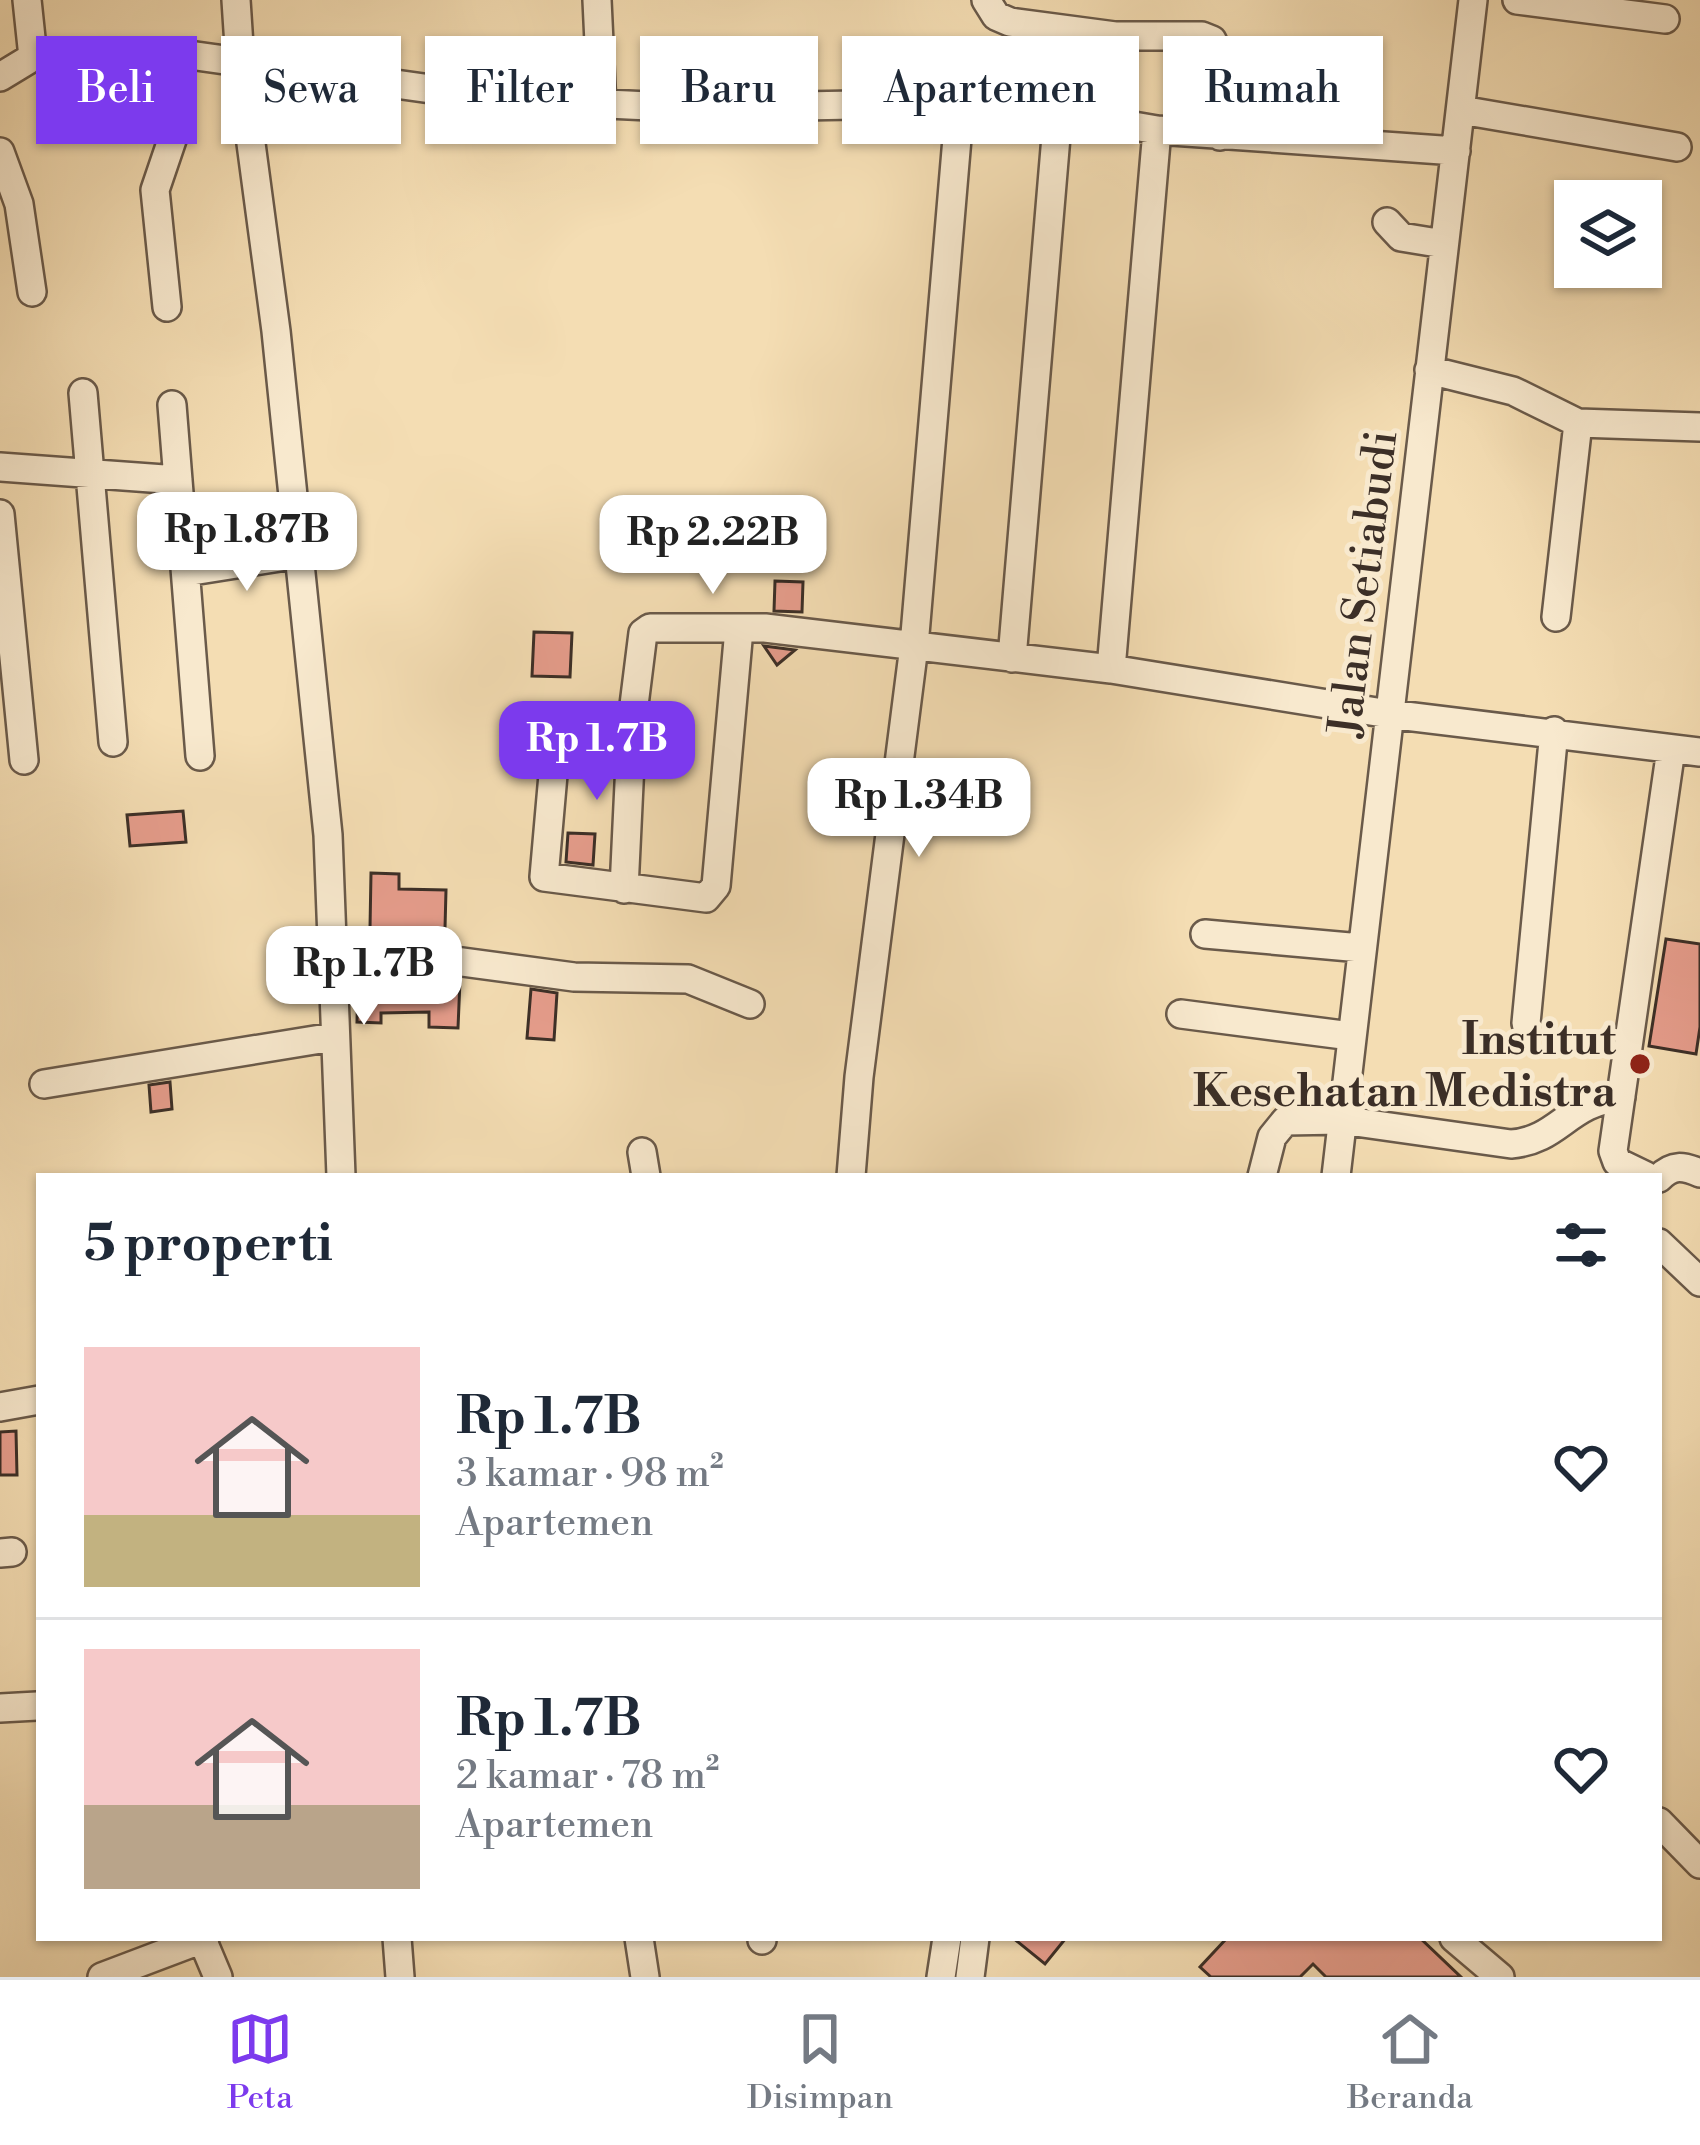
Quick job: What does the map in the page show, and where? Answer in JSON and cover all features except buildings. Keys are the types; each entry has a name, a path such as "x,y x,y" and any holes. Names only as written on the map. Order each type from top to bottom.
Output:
{"street":[{"path":"27,0 33,57"},
{"path":"236,0 238,36"},
{"path":"597,0 599,36"},
{"path":"986,0 996,16 1010,22 1115,36 1163,36"},
{"name":"Jalan Setiabudi","path":"1336,1169 1473,0"},
{"path":"1517,0 1664,20"},
{"path":"0,77 36,57"},
{"path":"616,106 842,105"},
{"path":"1461,110 1677,147"},
{"path":"1139,127 1163,131"},
{"path":"1111,669 1156,130"},
{"path":"167,307 155,190 171,144"},
{"path":"251,144 276,331 328,835 341,1173"},
{"path":"851,1173 914,646 956,144"},
{"path":"1012,658 1055,144"},
{"path":"1346,144 1456,151"},
{"path":"0,152 19,204 32,292"},
{"path":"1387,222 1401,237 1444,244"},
{"path":"1430,370 1514,392 1578,423 1700,427"},
{"path":"82,393 113,742"},
{"path":"172,405 200,756"},
{"path":"1556,616 1578,423"},
{"path":"0,467 178,480"},
{"path":"0,514 24,760"},
{"path":"186,572 298,554"},
{"path":"632,721 557,719 542,869 550,880 706,898 716,886 739,628"},
{"path":"624,889 632,721 645,631 739,628 914,646 1111,669 1389,714 1700,752"},
{"path":"1526,1024 1554,731"},
{"path":"1641,1173 1614,1157 1671,749"},
{"path":"1205,934 1361,948"},
{"path":"334,956 425,957 574,977 688,979 750,1004"},
{"path":"1181,1014 1351,1036"},
{"path":"44,1084 333,1037"},
{"path":"1263,1173 1272,1137 1285,1121 1341,1120 1511,1144 1533,1142 1579,1107 1621,1097"},
{"path":"1662,1175 1678,1167 1700,1173"},
{"path":"1662,1246 1700,1282"},
{"path":"0,1407 36,1401"},
{"path":"0,1708 36,1706"},
{"path":"1662,1825 1700,1864"},
{"path":"102,1977 198,1941"},
{"path":"204,1941 218,1977"},
{"path":"397,1941 400,1977"},
{"path":"639,1941 645,1977"},
{"path":"941,1977 947,1941"},
{"path":"970,1977 975,1941"},
{"path":"1458,1941 1500,1977"}],"place":[{"name":"Institut Kesehatan Medistra","path":"1640,1064"}]}
